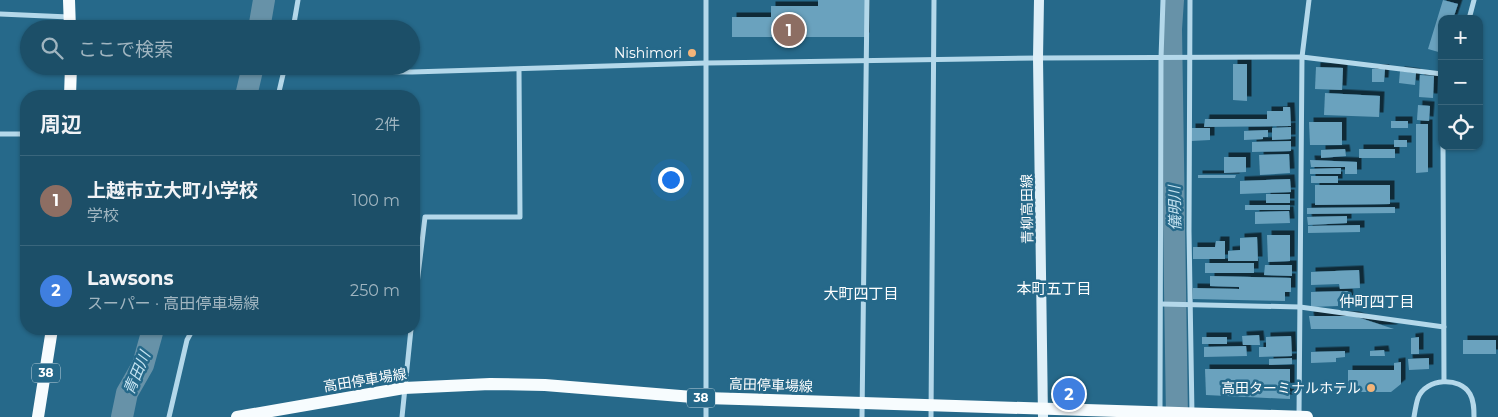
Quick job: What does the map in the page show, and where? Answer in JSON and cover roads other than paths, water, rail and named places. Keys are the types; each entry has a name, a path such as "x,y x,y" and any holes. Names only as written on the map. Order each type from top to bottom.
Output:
{"main road":[{"path":"69,0 70,20"},
{"name":"青柳高田線","path":"1039,0 1038,58 1043,413"},
{"path":"70,90 71,75"},
{"name":"38","path":"38,417 51,335"},
{"name":"高田停車場線","path":"237,417 404,388 490,384 545,385 705,398 863,403 931,412 1163,413 1307,417"}],"street":[{"path":"294,20 298,0"},
{"path":"706,0 706,417"},
{"path":"862,417 868,61 867,0"},
{"path":"931,412 934,0"},
{"path":"1163,0 1161,58 1163,413"},
{"path":"1190,0 1190,414"},
{"path":"1299,417 1302,57 1309,0"},
{"path":"1470,15 1474,0"},
{"path":"0,14 47,20"},
{"path":"420,72 706,63 1038,58 1302,57 1438,74"},
{"path":"420,259 425,217 520,217 518,70"},
{"path":"279,90 282,75"},
{"path":"0,134 20,134"},
{"path":"1442,150 1444,381"},
{"path":"1161,304 1300,307 1444,326"},
{"path":"169,417 190,335"},
{"path":"402,417 410,335"},
{"path":"1414,417 1418,396 1429,386 1444,381 1463,386 1470,393 1474,405 1474,417"}],"waterway":[{"name":"青田川","path":"261,20 264,0"},
{"name":"儀明川","path":"1173,0 1171,29 1177,417"},
{"name":"青田川","path":"247,90 251,75"},
{"name":"青田川","path":"122,417 127,393 143,365 151,335"}],"place":[{"name":"上越市立大町小学校","path":"789,30"},
{"name":"Nishimori","path":"692,53"},
{"name":"高田ターミナルホテル","path":"1371,388"},
{"name":"Lawsons","path":"1069,394"}],"district":[{"name":"本町五丁目","path":"1054,289"},
{"name":"大町四丁目","path":"861,294"},
{"name":"仲町四丁目","path":"1377,302"}]}
